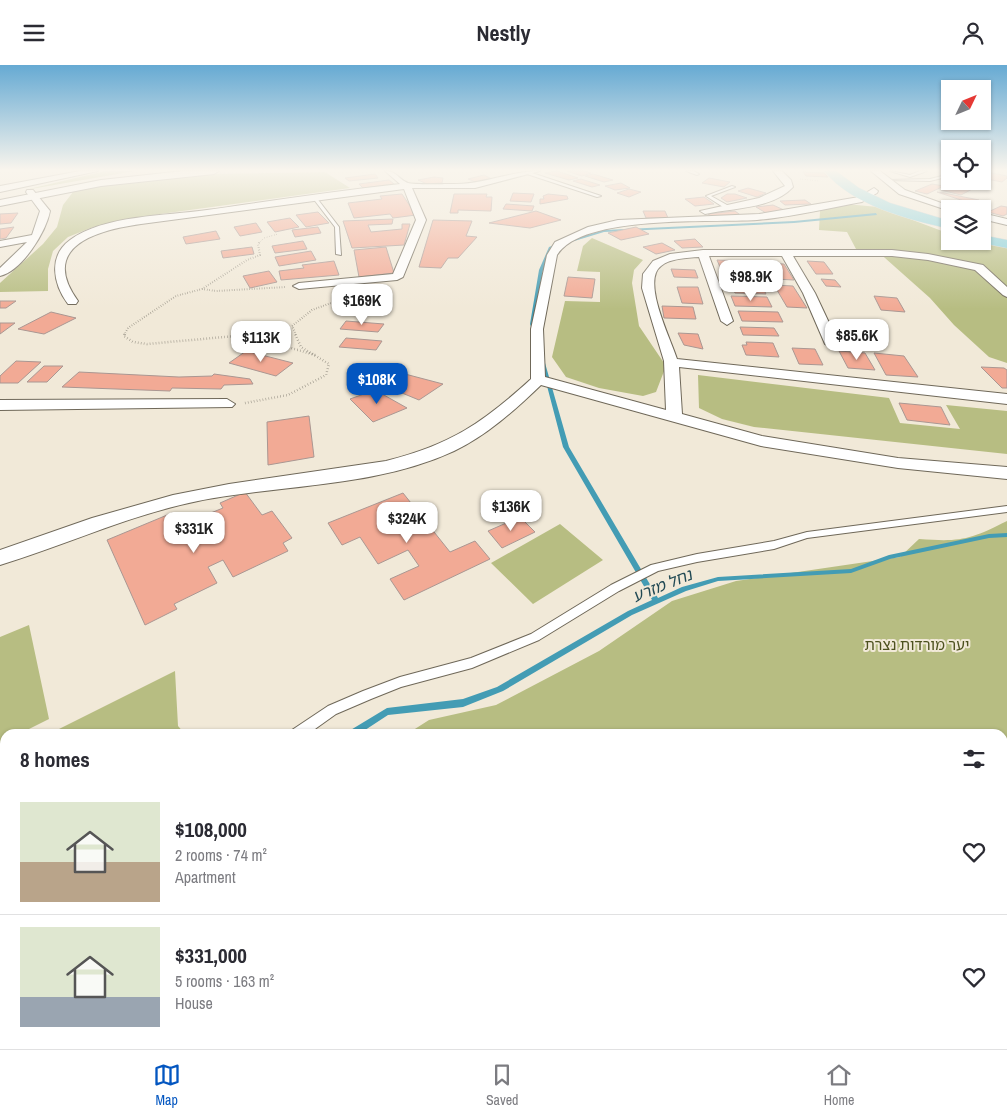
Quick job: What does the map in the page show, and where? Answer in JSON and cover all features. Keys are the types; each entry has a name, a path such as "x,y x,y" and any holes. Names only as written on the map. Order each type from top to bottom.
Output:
{"highway":[{"path":"916,217 941,227"},
{"path":"923,217 941,222"},
{"path":"991,229 1007,233"},
{"path":"991,235 1007,239"},
{"path":"991,241 1007,244"}],"street":[{"path":"0,273 29,247 44,224 45,217"},
{"path":"72,301 63,292 59,262 64,251 74,241 94,232 177,217"},
{"path":"299,286 397,277 421,220 420,217"},
{"path":"693,221 694,217"},
{"path":"0,558 148,505 201,494 286,481 353,475 401,464 449,447 510,405 538,380 538,329 552,255 559,244 591,229 618,223 759,217"},
{"path":"991,218 1007,221"},
{"path":"0,244 36,237"},
{"path":"785,252 809,293 832,343"},
{"path":"674,418 671,362 647,294 647,277 660,260 684,254 702,253 892,253 928,257 979,267 1007,293"},
{"path":"702,253 727,321"},
{"path":"671,362 1007,399"},
{"path":"538,380 761,441 888,462 1007,473"},
{"path":"0,405 227,404"}],"lane":[{"path":"329,217 337,227 339,254"},
{"path":"304,729 332,710 367,695 400,683 472,663 535,637 622,584 655,567 774,545 807,535 1007,509"}],"path":[{"path":"278,234 264,238 258,245 260,255 202,289 176,296 128,328 124,336 132,342 147,344 247,335 315,355"},
{"path":"202,289 216,291 299,286"},
{"path":"227,404 283,396 307,388 326,375 329,364 301,347 294,336 292,326 300,317 317,308 356,294"}],"green space":[{"path":"60,217 143,217 93,227 68,237 53,251 48,269 48,291 0,292 0,283 43,244 57,227"},
{"path":"820,217 904,217 941,231 941,250 991,250 991,244 1007,248 1007,363 989,357 954,325 930,298 876,250 856,249 847,232 819,230"},
{"path":"592,238 643,260 634,270 632,283 639,326 666,366 656,392 643,396 599,388 566,377 552,357 565,301 600,302 600,272 577,271 583,246"},
{"path":"698,375 889,398 900,423 960,429 946,405 1007,411 1007,454 754,427 722,419 699,408"},
{"name":"יער מורדות נצרת","path":"1007,521 1007,729 415,729 429,720 496,705 599,651 672,601 736,581 900,557 919,539 955,540 983,532"},
{"path":"560,524 603,560 533,604 491,563"},
{"path":"29,625 49,719 29,729 0,729 0,637"},
{"path":"175,671 178,726 181,729 59,729"}],"building":[{"path":"0,217 15,217 11,223 0,224"},
{"path":"298,217 323,217 329,223 306,227"},
{"path":"513,217 552,217 561,220 530,228 489,223"},
{"path":"646,217 668,218 646,218"},
{"path":"713,217 743,217 716,219"},
{"path":"290,218 299,227 275,232 267,222"},
{"path":"393,219 392,224 368,225 371,232 402,229 402,224 410,224 404,245 352,248 343,221"},
{"path":"433,220 472,221 466,236 477,237 458,258 448,258 441,268 419,267"},
{"path":"256,223 262,232 240,236 234,227"},
{"path":"14,227 6,238 0,239 0,229"},
{"path":"318,227 321,233 295,237 292,230"},
{"path":"636,227 649,234 621,240 608,233"},
{"path":"216,231 220,239 186,244 183,237"},
{"path":"695,239 703,247 682,248 674,241"},
{"path":"303,241 307,249 275,253 272,246"},
{"path":"662,243 675,250 656,254 643,247"},
{"path":"252,247 254,254 223,258 221,251"},
{"path":"386,247 394,273 359,277 354,250"},
{"path":"311,251 316,260 279,266 275,257"},
{"path":"717,260 747,261 751,268 720,267"},
{"path":"334,261 339,275 281,280 279,271 304,268 302,265"},
{"path":"807,261 824,262 833,274 816,274"},
{"path":"765,263 784,264 794,280 775,279"},
{"path":"671,269 695,270 698,278 674,277"},
{"path":"269,271 277,282 250,288 243,276"},
{"path":"725,272 759,273 763,281 728,280"},
{"path":"568,277 595,279 592,298 564,296"},
{"path":"821,279 835,280 841,287 826,286"},
{"path":"731,283 761,284 766,294 735,293"},
{"path":"774,285 793,286 807,308 787,307"},
{"path":"677,287 698,287 703,304 682,303"},
{"path":"731,296 767,297 772,307 735,306"},
{"path":"874,296 897,298 905,312 881,310"},
{"path":"0,301 16,301 6,308 0,308"},
{"path":"662,306 693,307 696,319 664,318"},
{"path":"738,311 778,312 783,322 742,321"},
{"path":"51,312 76,318 44,334 18,329"},
{"path":"346,321 384,324 378,332 340,329"},
{"path":"834,322 845,323 851,332 839,331"},
{"path":"0,323 15,323 0,334"},
{"path":"740,327 774,328 779,336 743,335"},
{"path":"678,333 698,334 703,349 684,345"},
{"path":"842,334 855,335 860,345 847,344"},
{"path":"346,338 382,341 376,350 339,347"},
{"path":"746,342 773,343 779,357 746,355 742,345 747,345"},
{"path":"792,348 815,349 823,365 799,364"},
{"path":"246,351 293,363 276,376 229,363"},
{"path":"839,351 865,353 875,370 848,368"},
{"path":"874,353 904,356 918,377 886,375"},
{"path":"16,361 41,362 18,383 0,383 0,376"},
{"path":"44,366 63,366 47,382 27,382"},
{"path":"981,367 1004,368 1007,370 1007,388 1002,388"},
{"path":"386,369 443,384 419,400 368,379"},
{"path":"79,372 179,377 212,376 214,374 250,379 253,384 224,385 221,389 172,388 170,391 62,387"},
{"path":"375,390 407,408 373,422 350,399"},
{"path":"899,403 941,407 950,425 907,420"},
{"path":"309,416 314,457 268,465 267,422"},
{"path":"245,492 262,515 272,511 292,538 283,543 288,551 233,577 223,560 208,567 217,583 174,604 177,609 145,625 107,540 172,513 191,546 208,539 196,519 223,508 220,503"},
{"path":"403,493 450,552 475,541 490,559 404,600 390,579 419,566 408,550 378,564 360,537 342,545 328,523"},
{"path":"520,517 535,532 502,548 488,531"}],"waterway":[{"path":"570,241 604,231 794,222 846,217"},
{"path":"534,331 532,324 541,270 550,248 560,244"},
{"path":"543,363 566,447 656,601"},
{"name":"נחל מזרע","path":"360,729 387,712 463,703 500,689 630,613 684,589 718,579 851,571 889,557 989,536 1007,535"}]}
